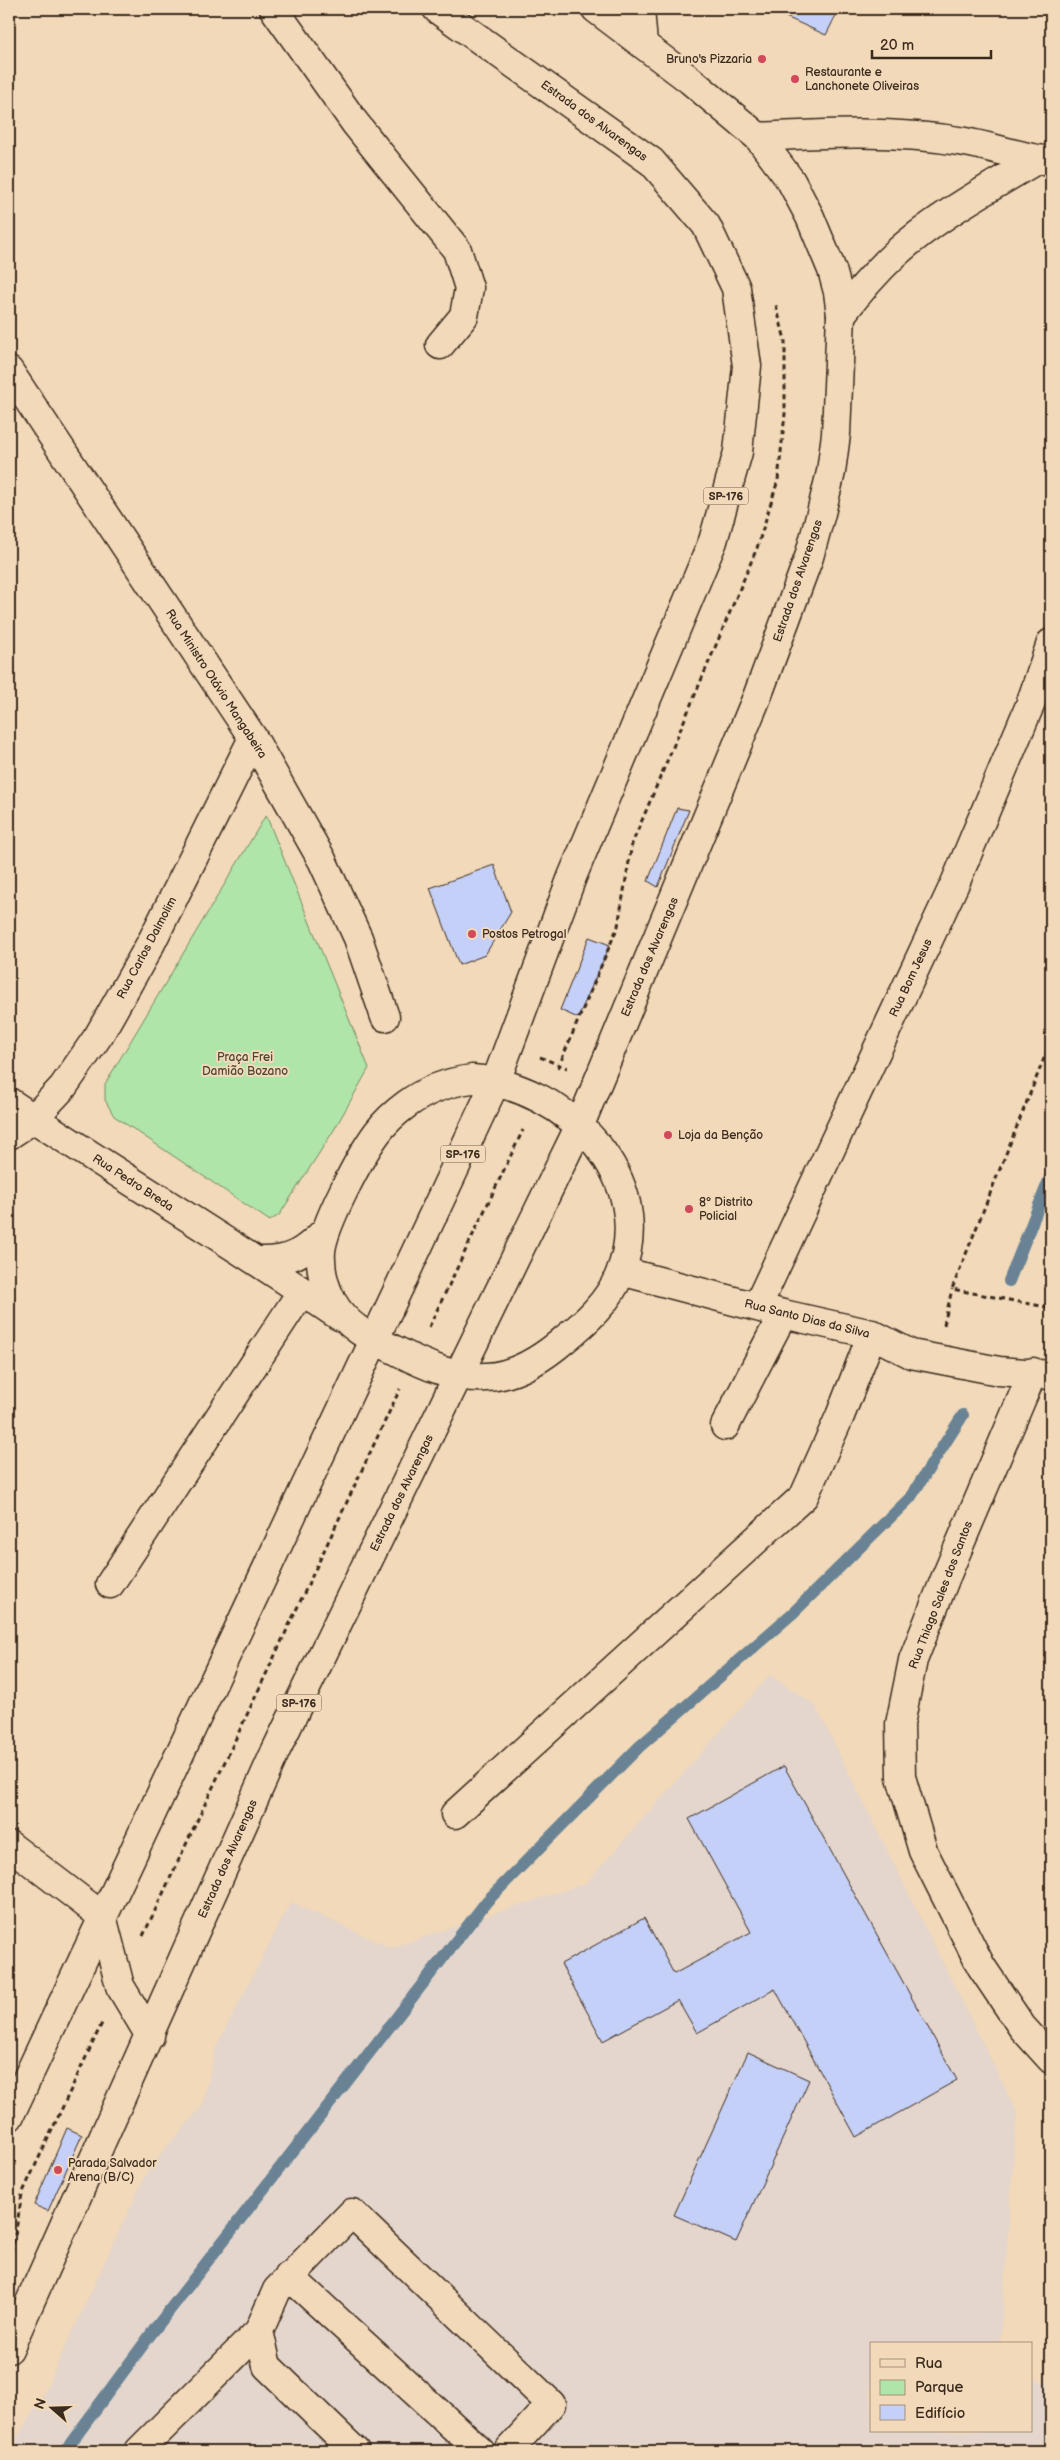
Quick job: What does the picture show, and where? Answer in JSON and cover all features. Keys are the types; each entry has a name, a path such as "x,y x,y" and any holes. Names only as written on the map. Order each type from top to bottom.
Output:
{"street":[{"path":"274,9 355,123 457,250 469,288 464,316 440,345"},
{"name":"Estrada dos Alvarengas","path":"9,2116 496,1081 572,877 713,541 738,452 747,366 736,288 706,225 652,162 437,9"},
{"name":"Estrada dos Alvarengas","path":"9,2349 276,1750 580,1125 748,722 809,557 831,472 836,434 841,315 838,292 832,270 810,217 791,181 758,137 690,80 596,9"},
{"path":"640,9 643,44"},
{"path":"758,137 840,133 891,134 965,142 1044,161"},
{"path":"841,315 869,279 895,254 938,221 1044,161"},
{"name":"Rua Ministro Otávio Mangabeira","path":"9,371 254,738 322,860 358,938 385,1017"},
{"name":"Rua Bom Jesus","path":"757,1307 956,881 1030,705 1051,643"},
{"name":"Rua Carlos Dalmolim","path":"9,1135 33,1119 63,1087 99,1035 151,943 254,738"},
{"path":"472,1079 496,1081 538,1097 580,1125 607,1156 616,1172 623,1192 629,1232 621,1271 612,1290 597,1309 576,1330 546,1354 504,1375 486,1377 460,1375 414,1360 374,1340 346,1321 332,1302 322,1272 321,1252 326,1230 370,1144 396,1112 420,1096 446,1084 472,1079"},
{"name":"Rua Pedro Breda","path":"9,1102 259,1262 346,1321"},
{"path":"259,1262 274,1262 290,1258 308,1249 326,1230"},
{"name":"Rua Santo Dias da Silva","path":"621,1271 783,1314 872,1334 911,1354 999,1371 1042,1374"},
{"path":"110,1584 302,1291"},
{"path":"724,1426 783,1314"},
{"path":"455,1814 804,1496 840,1416 872,1334"},
{"name":"Rua Thiago Sales dos Santos","path":"1042,1374 945,1579 913,1660 900,1724 901,1777 923,1851 981,1966 1022,2027 1051,2059"},
{"path":"9,1845 102,1916 120,1986 150,2036"},
{"path":"140,2451 259,2331 277,2290 352,2213 551,2404 508,2451"},
{"path":"290,2276 480,2451"},
{"path":"259,2331 267,2366 355,2451"}],"path":[{"path":"11,2259 22,2194 538,1097 560,1065 618,926 632,844 757,548 778,480 785,414 785,340 776,304"},
{"path":"1051,1041 952,1289 1051,1308"},
{"path":"540,1057 572,1069"}],"shaded area":[{"path":"770,1675 815,1705 1017,2112 1000,2342 870,2342 870,2432 1032,2432 1032,2378 1051,2384 1051,2451 9,2451 44,2393 149,2167 203,2105 215,2049 291,1902 391,1948 586,1883"}],"green space":[{"name":"Praça Frei Damião Bozano","path":"266,815 369,1068 334,1130 280,1214 270,1221 114,1116 105,1100 105,1084"}],"building":[{"path":"768,9 839,9 826,35"},
{"path":"677,808 689,810 658,887 648,881"},
{"name":"Postos Petrogal","path":"494,865 511,912 485,955 459,965 430,888"},
{"path":"589,937 610,945 578,1018 560,1010"},
{"path":"784,1766 957,2080 856,2137 775,1989 697,2033 678,2000 603,2041 561,1964 644,1918 674,1974 751,1932 689,1819"},
{"path":"748,2052 809,2080 736,2242 674,2215"},
{"name":"Parada Salvador Arena (B/C)","path":"67,2128 82,2135 48,2211 34,2205"}],"waterway":[{"path":"1009,1281 1051,1175"},
{"path":"65,2451 151,2334 487,1901 639,1747 794,1612 910,1498 963,1415"}],"place":[{"name":"Bruno's Pizzaria","path":"762,59"},
{"name":"Restaurante e Lanchonete Oliveiras","path":"795,79"},
{"name":"Postos Petrogal","path":"472,934"},
{"name":"Loja da Benção","path":"668,1135"},
{"name":"8º Distrito Policial","path":"689,1209"},
{"name":"Parada Salvador Arena (B/C)","path":"58,2170"}]}
